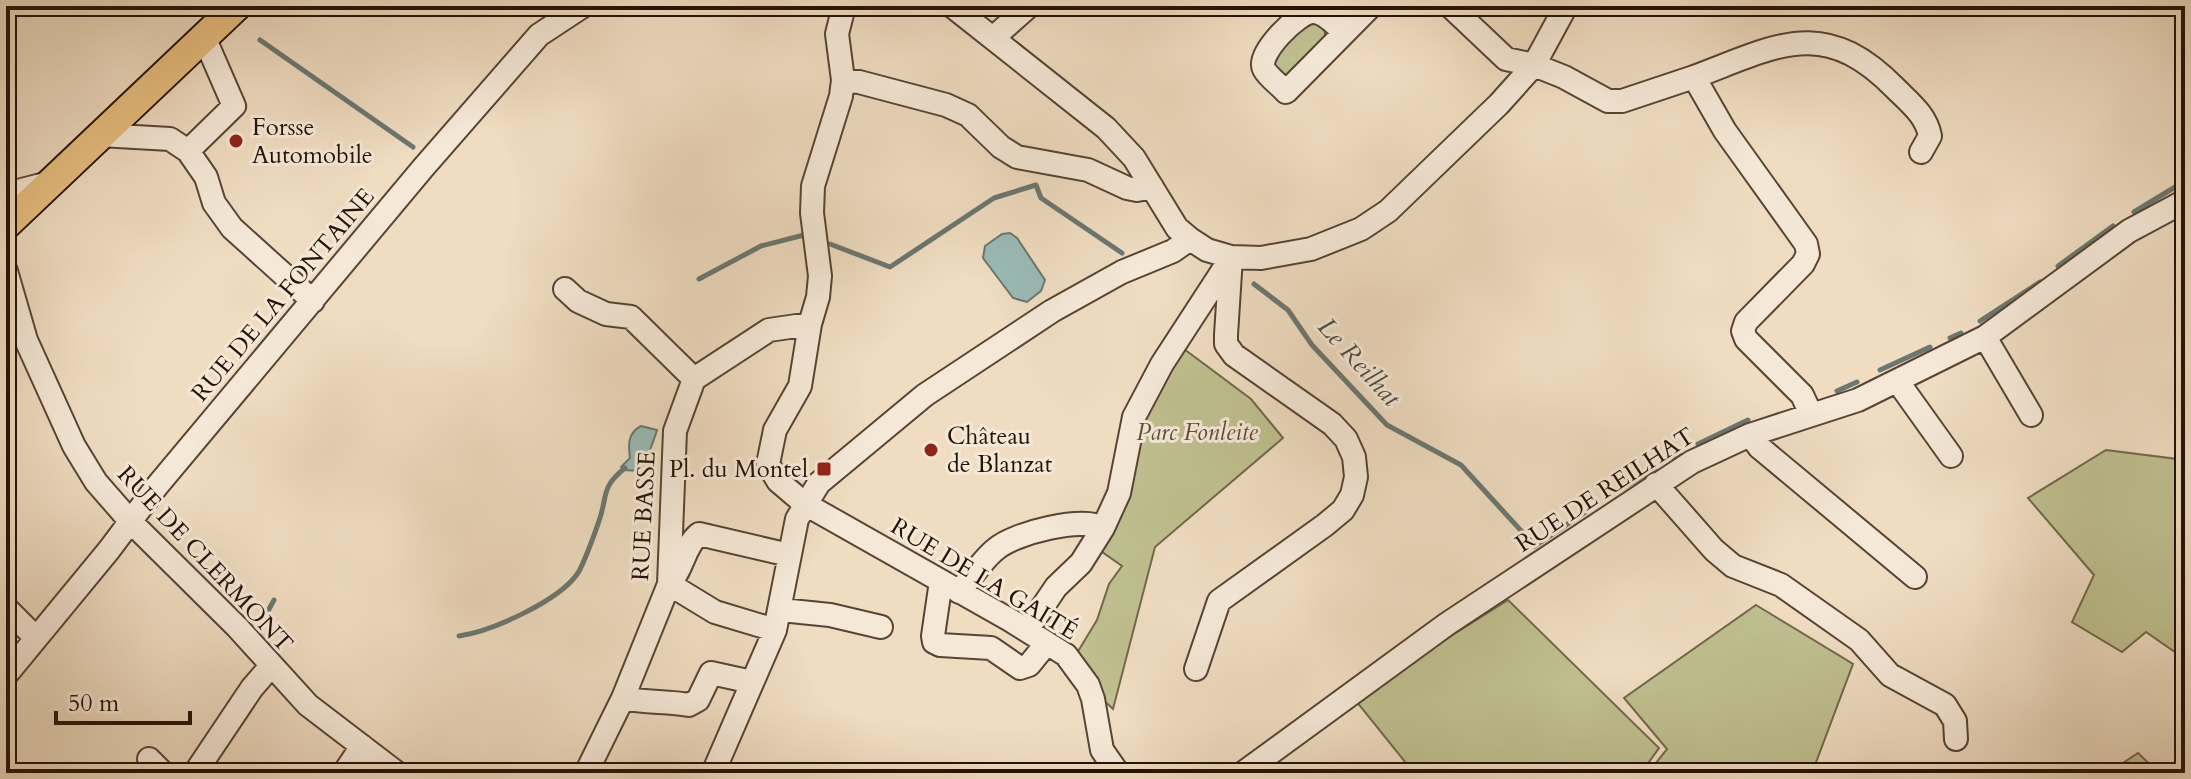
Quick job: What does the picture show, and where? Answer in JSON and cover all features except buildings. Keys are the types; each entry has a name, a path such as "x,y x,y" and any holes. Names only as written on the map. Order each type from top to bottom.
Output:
{"main road":[{"path":"6,225 237,6"}],"street":[{"name":"RUE DE LA FONTAINE","path":"6,675 157,486 539,35 583,6"},
{"path":"565,289 578,301 606,314 631,317 694,379 769,330 810,324 820,276 812,213 813,186 836,115 843,80 837,34 844,6"},
{"path":"952,6 1106,128 1134,158 1177,228 1190,239 1207,250 1231,257 1261,258 1311,249 1361,229 1388,211 1534,65 1566,6"},
{"path":"993,38 1029,6"},
{"path":"1344,33 1371,6"},
{"path":"1450,6 1506,59 1534,65 1564,77 1599,98 1614,102 1774,47 1821,43 1872,64 1928,121 1930,136 1921,152"},
{"path":"188,151 234,106 204,37"},
{"path":"1694,77 1725,131 1806,244 1808,254 1803,264 1746,322 1743,331 1746,339 1802,395 1811,414"},
{"path":"843,80 913,96 968,115 986,134 1017,157 1088,170 1127,188 1152,187"},
{"path":"100,135 170,139 188,151 206,177 214,203 232,228 313,301"},
{"path":"6,194 49,183"},
{"name":"RUE DE REILHAT","path":"1243,773 1447,624 1656,484 1705,455 1750,435 1858,400 1985,337 2129,231 2185,201"},
{"path":"713,773 778,620 797,519 819,483 925,395 1052,311 1122,272 1173,251 1190,239"},
{"path":"991,648 1081,563 1103,528 1119,493 1134,417 1162,364 1231,257"},
{"path":"1196,669 1219,601 1334,518 1352,495 1356,477 1354,457 1346,439 1332,424 1234,355 1226,344 1231,257"},
{"name":"RUE DE CLERMONT","path":"6,271 26,340 74,446 96,482 308,705 397,773"},
{"name":"RUE DE CLERMONT","path":"8,316 26,340"},
{"name":"RUE DE LA GAITÉ","path":"810,324 800,386 775,430 768,464 778,481 805,504 1066,655 1088,685 1102,750 1118,773"},
{"path":"1985,337 2031,415"},
{"name":"RUE BASSE","path":"586,773 623,698 669,584 675,431 694,379"},
{"path":"1898,382 1951,456"},
{"path":"1750,435 1759,447 1915,577"},
{"path":"1656,484 1714,550 1733,566 1781,585 1859,640 1890,675 1945,705 1955,721 1956,739"},
{"path":"1047,643 1029,665 1020,668 991,648 940,645 934,642 933,636 950,586 997,548 1018,537 1082,522 1103,528"},
{"path":"789,555 699,534 692,539 678,575 669,584 715,612 778,620 830,615 881,627"},
{"path":"6,608 35,637"},
{"path":"195,773 252,688 271,666"},
{"path":"623,698 689,705 698,700 711,673 752,682"},
{"path":"344,773 362,746"}],"green space":[{"path":"1311,20 1325,28 1325,37 1286,75 1274,71 1271,56"},
{"name":"Parc Fonleite","path":"1180,346 1251,399 1283,438 1155,547 1113,709 1101,698 1074,658 1097,620 1109,584 1122,566 1098,549 1137,419"},
{"path":"2106,450 2185,460 2185,529 2180,535 2185,543 2185,659 2146,632 2122,652 2072,622 2094,575 2028,498"},
{"path":"1508,600 1659,748 1641,773 1414,773 1356,701 1402,667"},
{"path":"1756,605 1853,664 1812,773 1648,773 1667,749 1624,698"},
{"path":"2138,753 2159,773 2108,773"}],"water":[{"path":"1010,233 1017,238 1045,280 1041,291 1027,302 1013,298 983,258 985,246 1002,234"},
{"path":"641,426 657,430 647,457 641,471 624,470 621,467 630,458 631,436"}],"waterway":[{"name":"Le Reilhat","path":"260,40 413,147"},
{"name":"Le Reilhat","path":"2134,212 2185,181"},
{"name":"Le Reilhat","path":"830,244 890,267 994,198 1036,185 1041,198 1122,253"},
{"name":"Le Reilhat","path":"2058,266 2113,226"},
{"name":"Le Reilhat","path":"699,279 761,246 804,235"},
{"name":"Le Reilhat","path":"1980,321 2040,282"},
{"name":"Le Reilhat","path":"1254,284 1288,310 1312,345 1387,425 1461,465 1535,546 1587,511"},
{"name":"Le Reilhat","path":"1950,338 1961,333"},
{"name":"Le Reilhat","path":"1880,370 1930,347"},
{"name":"Le Reilhat","path":"1837,391 1857,382"},
{"name":"Le Reilhat","path":"1698,444 1748,420"},
{"name":"Le Reilhat","path":"1674,459 1680,455"},
{"path":"459,636 489,628 524,613 569,584 586,555 608,487 625,468"},
{"name":"Le Reilhat","path":"1621,489 1655,470"},
{"path":"257,631 274,600"}],"place":[{"name":"Forsse Automobile","path":"236,141"},
{"name":"Château de Blanzat","path":"931,450"},
{"name":"Pl. du Montel","path":"824,469"}]}
